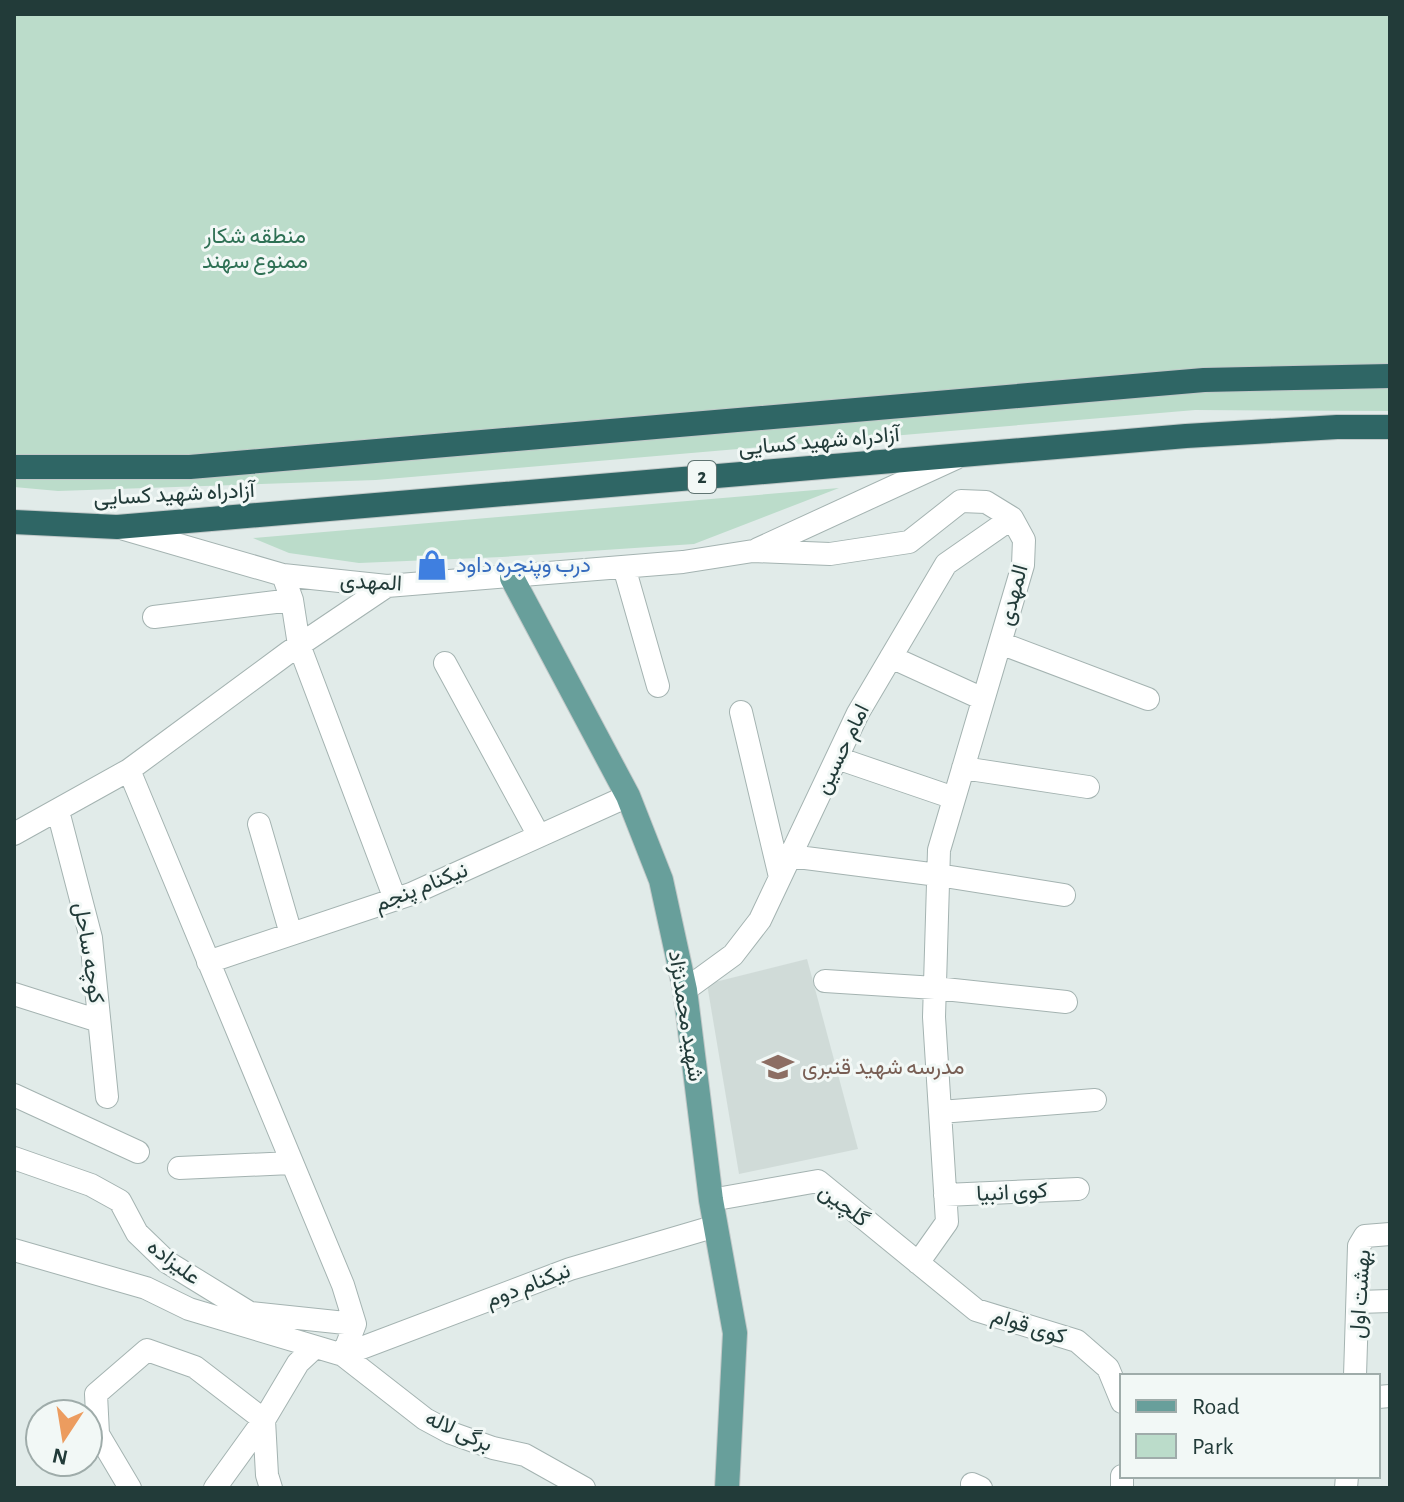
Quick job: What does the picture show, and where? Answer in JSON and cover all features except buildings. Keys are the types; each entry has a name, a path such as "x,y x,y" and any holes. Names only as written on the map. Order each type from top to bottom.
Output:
{"highway":[{"name":"آزادراه شهید کسایی","path":"14,467 190,467 1204,380 1390,376"},
{"name":"آزادراه شهید کسایی","path":"14,522 117,527 1201,435 1390,427"}],"main road":[{"name":"شهید محمدنژاد","path":"512,578 628,796 661,880 685,990 711,1200 735,1333 727,1488"}],"street":[{"path":"753,551 961,456"},
{"name":"المهدی","path":"117,527 283,575 387,586 683,562 753,551 830,554 909,542 961,501 986,502 1012,518 1024,540 1023,565 939,850 934,1017 947,1222 918,1263"},
{"name":"امام حسین","path":"685,990 733,955 760,920 858,713 946,564 1012,518"},
{"path":"624,567 658,686"},
{"path":"283,575 292,600 299,645 395,899"},
{"path":"14,834 129,770 299,645 387,586"},
{"path":"154,617 292,600"},
{"path":"1000,643 1148,699"},
{"path":"891,657 983,699"},
{"path":"445,663 539,836"},
{"path":"741,712 780,877"},
{"path":"837,758 954,798"},
{"path":"963,768 1088,787"},
{"path":"14,1250 146,1288 189,1309 313,1349 343,1355 355,1324 343,1285 129,770"},
{"name":"نیکنام پنجم","path":"208,962 395,899 628,796"},
{"name":"کوچه ساحل","path":"58,811 91,938 107,1097"},
{"path":"259,824 291,934"},
{"path":"790,856 1064,895"},
{"path":"825,981 935,988 1066,1002"},
{"path":"14,994 99,1021"},
{"path":"14,1095 138,1152"},
{"path":"940,1112 1095,1100"},
{"name":"علیزاده","path":"14,1158 91,1185 120,1201 137,1233 167,1262 250,1313 355,1324"},
{"path":"179,1168 291,1163"},
{"name":"گلچین","path":"711,1200 818,1181 918,1263"},
{"name":"کوی انبیا","path":"945,1195 1078,1189"},
{"name":"نیکنام دوم","path":"343,1355 570,1269 716,1226"},
{"name":"بهشت اول","path":"1355,1374 1359,1246 1365,1236 1390,1234"},
{"name":"کوی قوام","path":"918,1263 976,1310 1077,1341 1108,1368 1120,1397"},
{"path":"1358,1302 1390,1301"},
{"path":"215,1488 264,1420 298,1363 313,1349"},
{"path":"130,1488 98,1434 96,1394 147,1350 195,1367 264,1420 267,1475 271,1488"},
{"name":"برگی لاله","path":"343,1355 425,1419 451,1433 493,1448 525,1455 584,1488"}],"shaded area":[{"name":"مدرسه شهید قنبری","path":"807,959 858,1149 739,1174 707,984"}],"green space":[{"name":"منطقه شکار ممنوع سهند","path":"14,14 1390,14 1390,411 1195,410 376,480 58,491 14,487"},
{"path":"839,488 694,544 359,563 289,553 253,538"}],"place":[{"name":"درب وپنجره داود","path":"432,565"},
{"name":"مدرسه شهید قنبری","path":"778,1067"}]}
